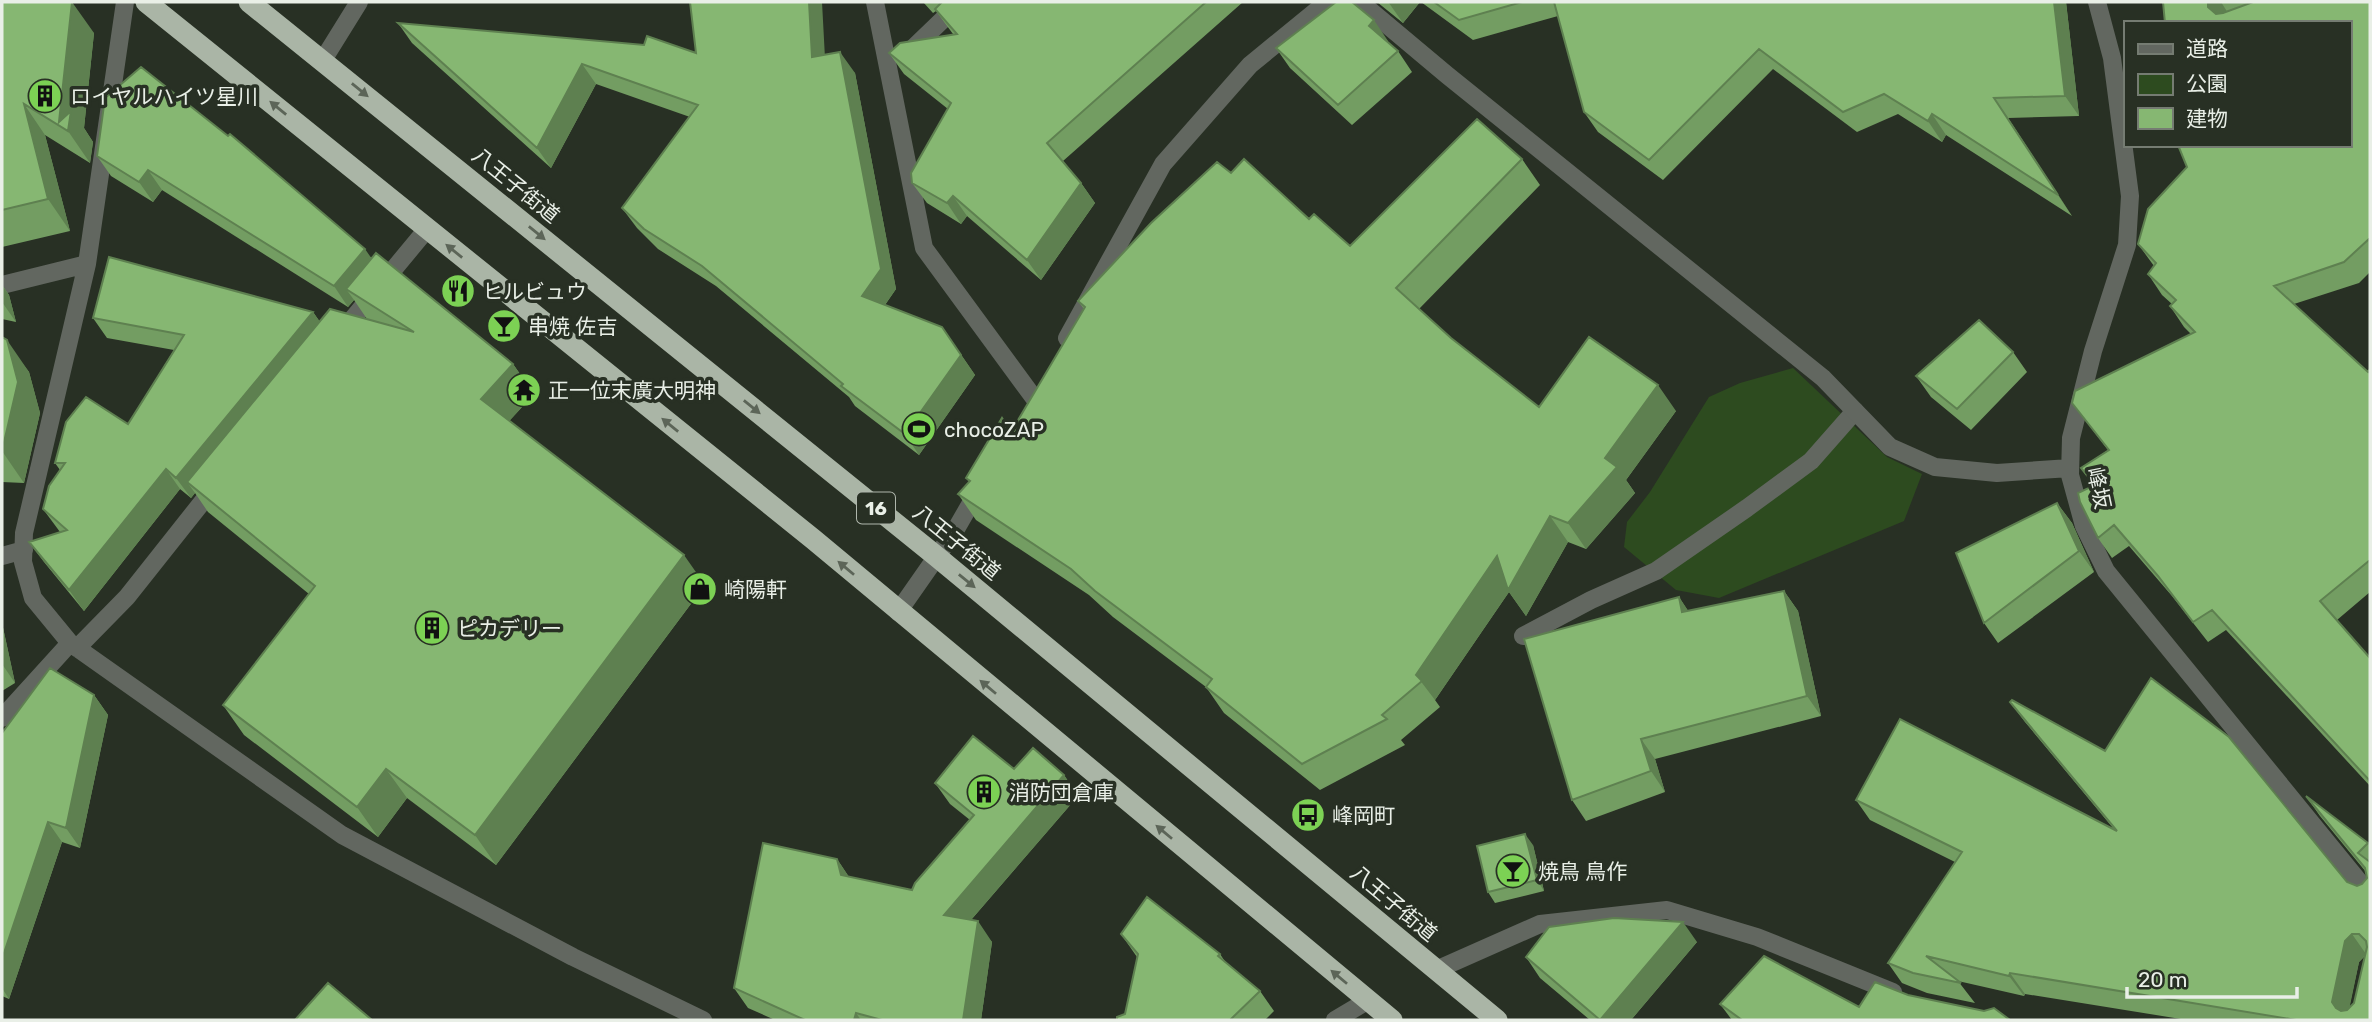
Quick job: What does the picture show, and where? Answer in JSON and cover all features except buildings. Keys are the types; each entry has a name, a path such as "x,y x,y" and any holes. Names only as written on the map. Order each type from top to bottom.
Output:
{"highway":[{"path":"146,2 813,539 1392,1020"},
{"name":"八王子街道","path":"249,2 936,556 1497,1020"}],"street":[{"path":"125,2 87,264 24,533 23,562 33,598 74,645 342,835 573,957 703,1020"},
{"path":"323,60 359,2"},
{"path":"875,2 924,248 1030,404 1044,381"},
{"path":"889,72 961,2"},
{"path":"1057,357 1163,164 1250,65 1326,2"},
{"path":"1360,2 1823,378 1891,447 1935,467 1997,473 2070,468"},
{"name":"峰坂","path":"2097,2 2119,63 2124,123"},
{"name":"峰坂","path":"2126,147 2130,196 2127,245 2092,351 2071,438 2070,475 2084,526 2106,571 2370,895"},
{"path":"327,350 427,229"},
{"path":"2,285 87,264"},
{"path":"1523,636 1591,600 1656,571 1811,461 1855,411"},
{"path":"2,718 74,645 127,597 230,467"},
{"path":"898,612 956,528 990,469"},
{"path":"2,556 24,550"},
{"path":"1436,970 1540,924 1667,910 1758,937 1914,1000"},
{"path":"1335,1020 1367,1001"}],"green space":[{"path":"1793,368 1887,457 1922,474 1904,521 1719,598 1676,590 1624,547 1627,522 1650,492 1709,397 1740,383"}],"place":[{"name":"ロイヤルハイツ星川","path":"45,96"},
{"name":"ヒルビュウ","path":"458,291"},
{"name":"串焼 佐吉","path":"504,326"},
{"name":"正一位末廣大明神","path":"524,390"},
{"name":"chocoZAP","path":"919,429"},
{"name":"崎陽軒","path":"700,589"},
{"name":"ピカデリー","path":"432,628"},
{"name":"消防団倉庫","path":"984,792"},
{"name":"峰岡町","path":"1308,815"},
{"name":"焼鳥 鳥作","path":"1513,871"}]}
